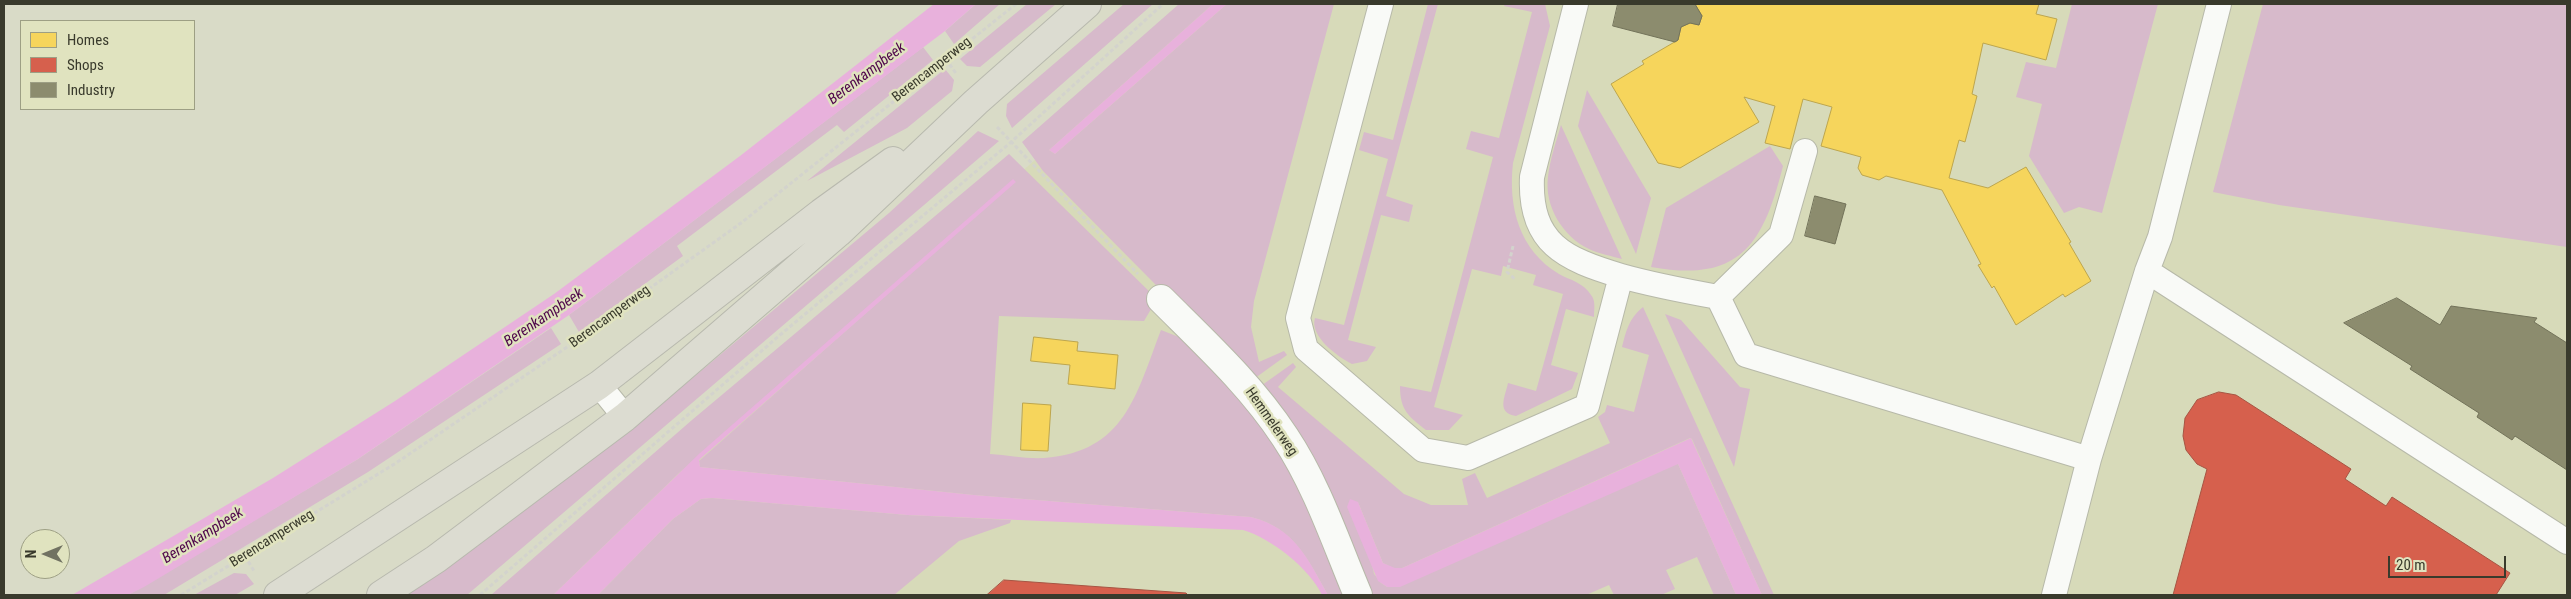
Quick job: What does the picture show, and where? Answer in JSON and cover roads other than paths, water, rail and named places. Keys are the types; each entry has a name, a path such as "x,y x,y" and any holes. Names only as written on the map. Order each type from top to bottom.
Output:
{"main road":[{"path":"381,595 436,558 626,417 838,233 976,102 1087,4"},
{"path":"278,595 599,385 822,213 976,102"}],"street":[{"name":"Hemmelerweg","path":"1161,299 1249,389 1286,439 1318,502 1358,595"}],"lane":[{"path":"1381,4 1298,318 1306,349 1422,450 1468,458 1587,406 1621,276"},
{"path":"1576,4 1536,158 1531,193 1536,219 1558,250 1590,267 1641,282 1718,297"},
{"path":"2054,595 2089,459 2147,272 2160,238 2219,4"},
{"path":"1718,297 1781,235 1805,151"},
{"path":"2147,272 2567,542"},
{"path":"1718,297 1746,355 2089,459"},
{"path":"599,385 626,417"}],"water":[{"name":"Berenkampbeek","path":"934,4 976,4 945,31 569,315 358,459 144,587 128,595 72,595 273,478 395,401 554,294 740,156"},
{"path":"1213,4 1227,4 1055,154 1049,150"},
{"path":"1013,179 1016,182 699,460 700,467 974,495 1251,517 1266,522 1289,537 1306,557 1328,595 1322,595 1309,575 1277,547 1243,530 907,515 712,498 701,499 673,519 598,595 553,595 700,453"},
{"path":"1691,438 1762,595 1736,595 1678,464 1400,587 1387,587 1378,581 1347,507 1350,499 1358,502 1383,563 1395,568 1402,568"}]}
